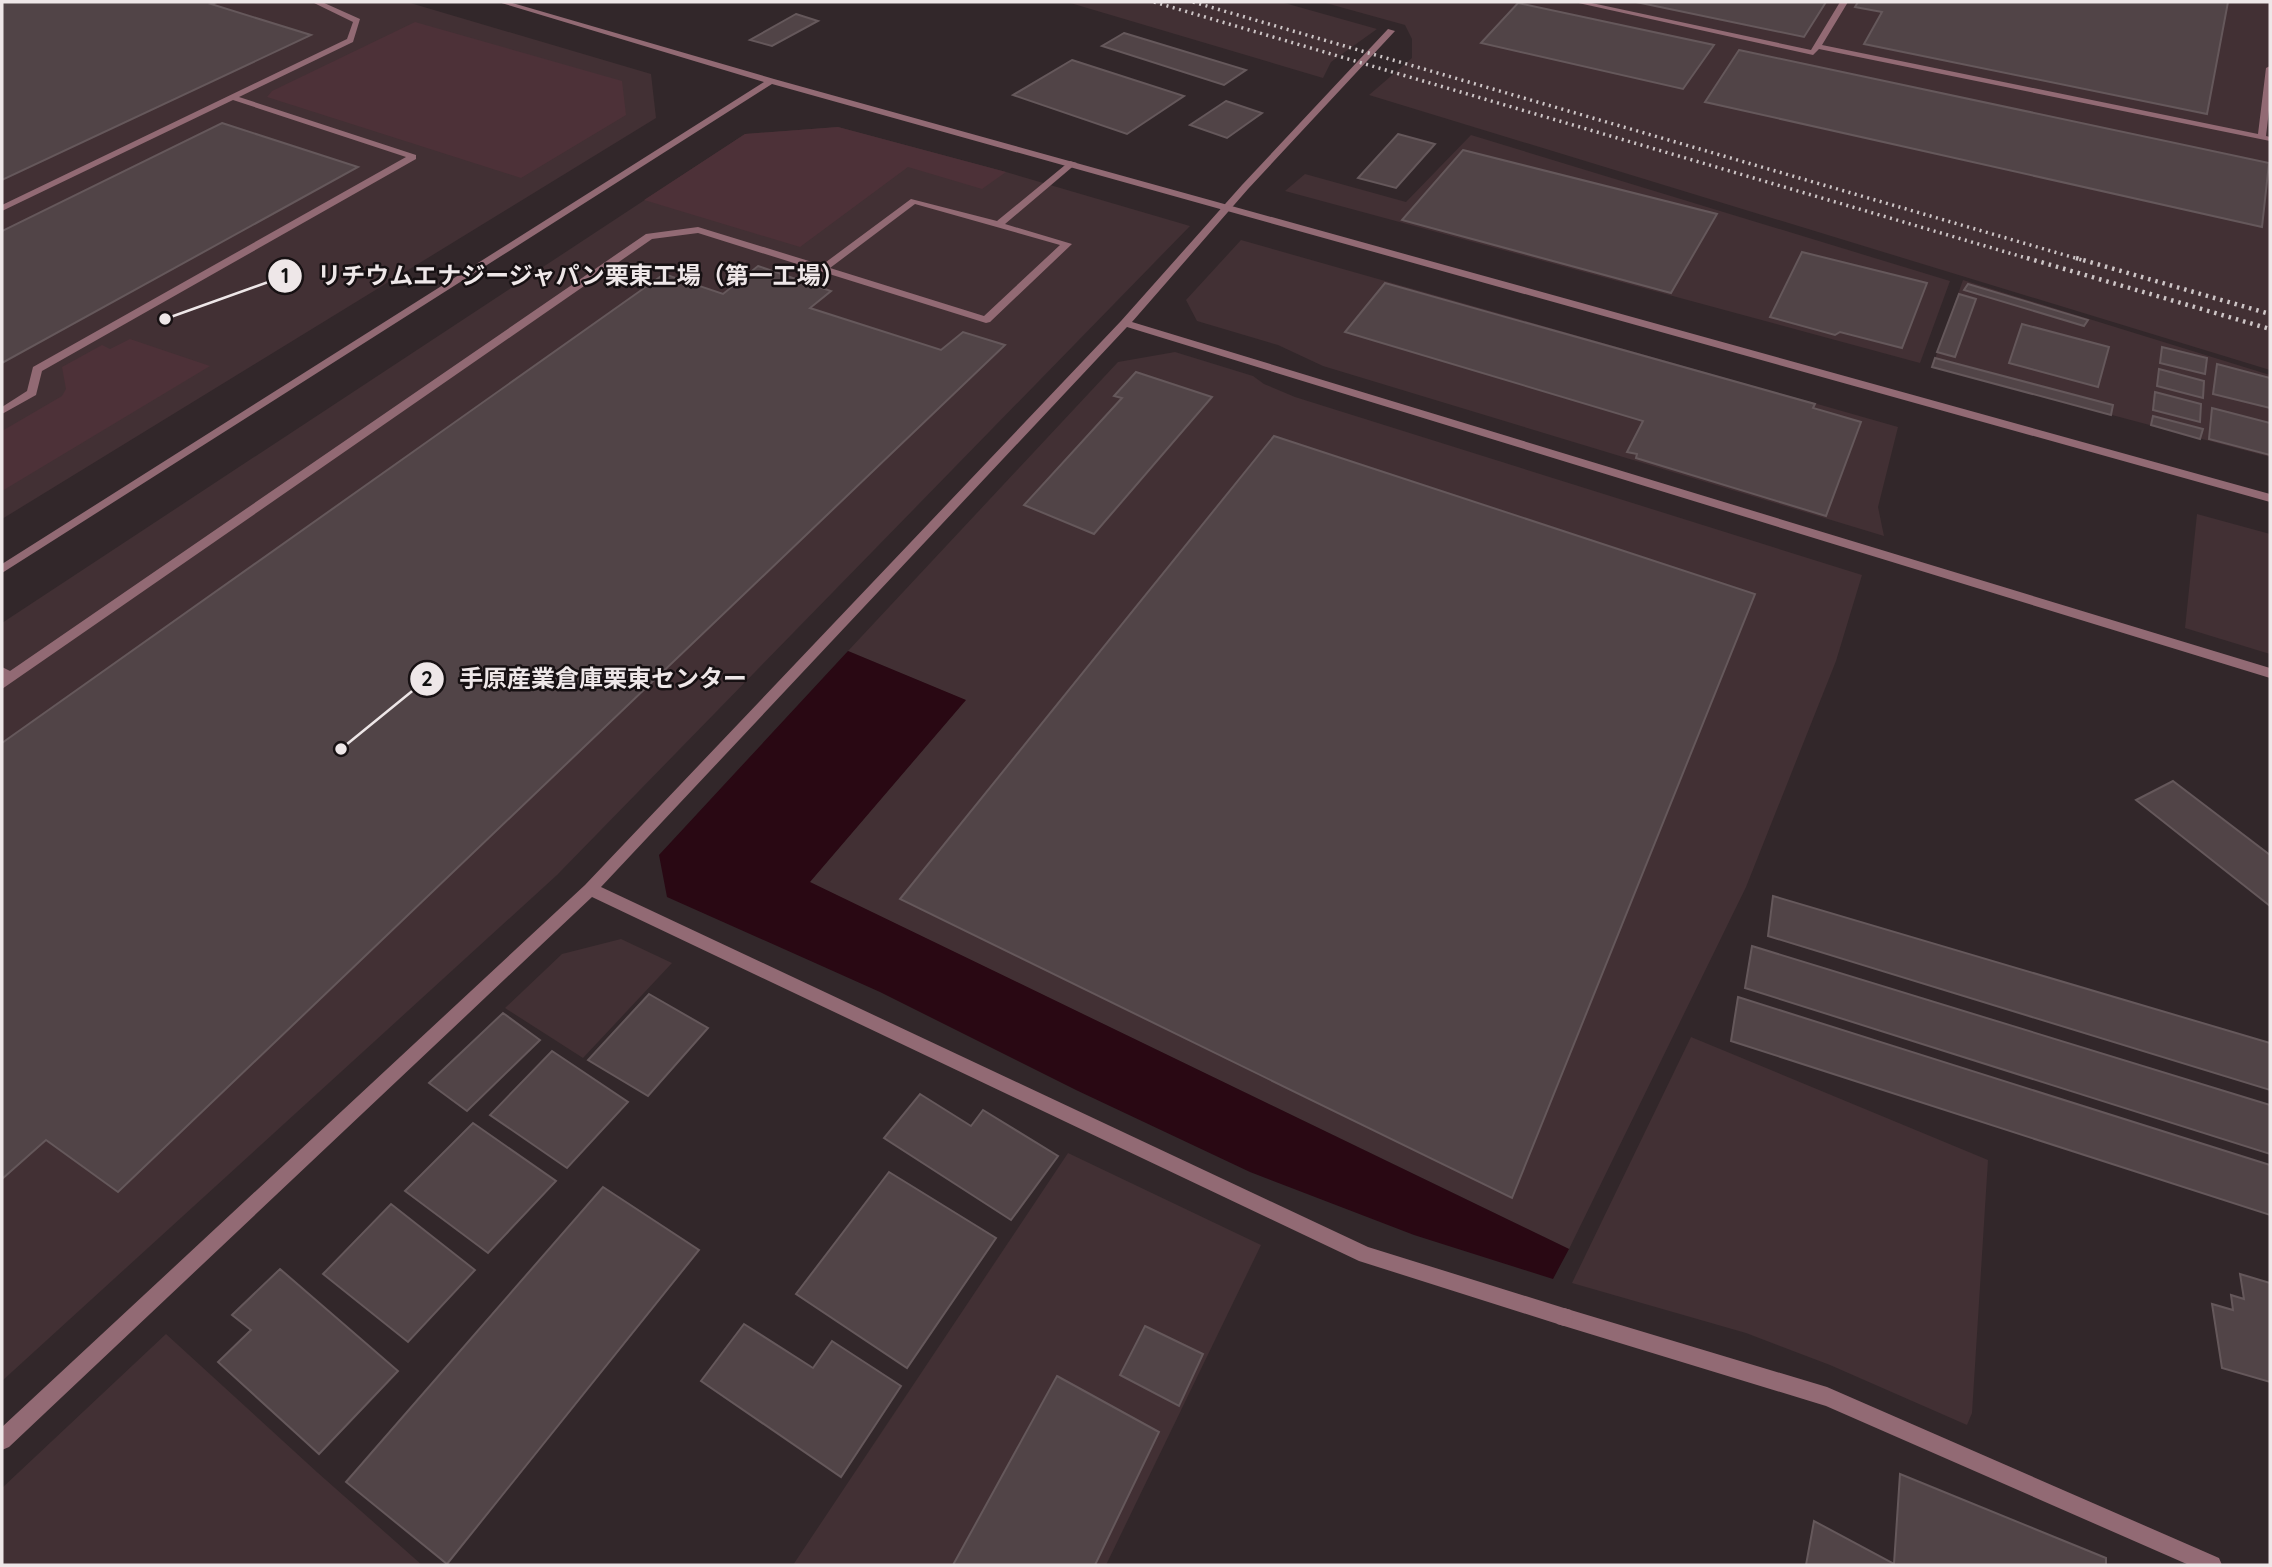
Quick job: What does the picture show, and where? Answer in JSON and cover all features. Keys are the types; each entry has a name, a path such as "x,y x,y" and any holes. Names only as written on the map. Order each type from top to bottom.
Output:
{"street":[{"path":"2,208 350,40 357,21 316,2"},
{"path":"502,2 771,81 2270,498"},
{"path":"1578,2 1813,53 1844,2"},
{"path":"2,1440 590,889 1125,323 1228,206 1391,31"},
{"path":"1817,46 2266,138 2270,68"},
{"path":"2,569 771,81"},
{"path":"2,411 32,393 37,369 413,156 232,97"},
{"path":"999,224 1073,163"},
{"path":"5,678 649,236 698,230 824,270 986,320 1068,244 915,201 824,270"},
{"path":"1125,323 2270,673"},
{"path":"590,889 1365,1255 1827,1397 2212,1565"}],"shaded area":[{"path":"2,2 407,2 651,74 656,118 2,519"},
{"path":"1067,2 1281,2 1377,29 1331,62 1323,78"},
{"path":"1322,2 2270,2 2270,370 1369,95 1412,58 1412,39 1405,25"},
{"path":"415,22 622,81 626,115 521,178 267,97 272,91"},
{"path":"838,127 1006,172 1190,226 557,875 2,1381 2,623 745,134"},
{"path":"838,127 1006,172 982,189 908,167 800,247 644,200 745,134"},
{"path":"1471,135 1950,281 1920,363 1285,191 1305,174 1406,202"},
{"path":"1241,240 1898,427 1878,507 1884,536 1323,366 1278,345 1197,321 1186,300"},
{"path":"1963,280 2270,375 2270,457 1932,367"},
{"path":"130,339 210,366 2,491 2,431 62,396 66,389 62,367 102,345 110,349"},
{"path":"1175,352 1253,376 1264,384 1295,397 1862,575 1836,661 1746,887 1569,1249 809,882 965,700 848,651 1118,362"},
{"path":"2197,514 2270,534 2270,654 2185,628"},
{"path":"848,651 966,700 810,882 1569,1249 1553,1279 1414,1235 1250,1172 1076,1090 880,992 667,897 659,855"},
{"path":"621,939 672,963 583,1058 505,1008 562,954"},
{"path":"1691,1037 1988,1160 1972,1413 1967,1425 1830,1365 1746,1333 1572,1283"},
{"path":"1068,1153 1261,1245 1106,1565 793,1565"},
{"path":"166,1334 422,1565 2,1565 2,1488"}],"building":[{"path":"2,2 217,2 211,4 311,35 2,180"},
{"path":"1636,2 1826,2 1804,37"},
{"path":"1858,2 2228,2 2207,114 1864,44 1882,12 1855,7"},
{"path":"1518,3 1714,45 1683,89 1481,43"},
{"path":"796,14 818,21 772,46 750,40"},
{"path":"1124,33 1246,70 1224,85 1102,46"},
{"path":"1739,50 2269,163 2262,227 1705,102"},
{"path":"1072,60 1184,96 1127,134 1013,95"},
{"path":"1226,101 1262,113 1227,138 1190,125"},
{"path":"222,123 358,167 2,363 2,231"},
{"path":"1398,134 1435,144 1396,188 1358,178"},
{"path":"1463,150 1717,214 1671,293 1402,220"},
{"path":"1802,252 1927,283 1902,348 1840,332 1835,335 1770,317"},
{"path":"758,266 831,291 810,308 941,350 963,332 1005,345 118,1192 46,1140 2,1179 2,743 664,274 723,294"},
{"path":"1385,283 1815,404 1813,408 1861,422 1826,516 1636,458 1637,454 1627,452 1643,421 1345,332"},
{"path":"1968,284 2088,320 2084,326 1964,290"},
{"path":"1959,294 1976,299 1955,357 1937,352"},
{"path":"2022,324 2109,347 2098,387 2009,363"},
{"path":"2162,347 2207,358 2205,374 2160,363"},
{"path":"1935,358 2113,405 2111,415 1932,367"},
{"path":"2217,364 2270,378 2270,408 2213,394"},
{"path":"2159,369 2204,381 2203,398 2157,386"},
{"path":"1136,372 1212,397 1094,534 1024,505 1122,398 1114,396"},
{"path":"2155,392 2201,404 2200,422 2153,410"},
{"path":"2212,408 2270,423 2270,455 2209,439"},
{"path":"2153,416 2203,429 2200,439 2151,425"},
{"path":"1274,436 1755,594 1512,1198 900,899"},
{"path":"2173,781 2270,855 2270,906 2136,800"},
{"path":"1773,896 2270,1043 2270,1090 1768,936"},
{"path":"1752,946 2270,1105 2270,1154 1745,988"},
{"path":"649,994 708,1028 648,1096 588,1060"},
{"path":"1738,997 2270,1165 2270,1215 1731,1041"},
{"path":"503,1013 540,1040 467,1111 429,1083"},
{"path":"552,1051 628,1102 567,1168 490,1115"},
{"path":"920,1094 971,1126 983,1110 1058,1156 1011,1220 884,1138"},
{"path":"473,1123 556,1181 488,1253 405,1191"},
{"path":"889,1172 996,1238 907,1368 796,1294"},
{"path":"603,1187 699,1250 447,1564 346,1482"},
{"path":"391,1204 475,1270 408,1342 323,1274"},
{"path":"280,1269 398,1371 319,1454 218,1362 251,1330 232,1315"},
{"path":"2240,1274 2270,1283 2270,1382 2222,1368 2212,1304 2233,1310 2231,1295 2244,1299"},
{"path":"744,1324 813,1368 832,1341 901,1386 841,1477 701,1381"},
{"path":"1145,1326 1203,1354 1179,1406 1120,1375"},
{"path":"1057,1376 1159,1432 1095,1565 953,1565"},
{"path":"1900,1474 2106,1558 2106,1565 1806,1565 1814,1521 1894,1564"}],"railway":[{"path":"1154,2 2033,260"},
{"path":"1193,2 2082,260"},
{"path":"2027,258 2270,329"},
{"path":"2076,258 2270,314"}],"place":[{"name":"リチウムエナジージャパン栗東工場（第一工場）","path":"165,319"},
{"name":"手原産業倉庫栗東センター","path":"341,749"}]}
